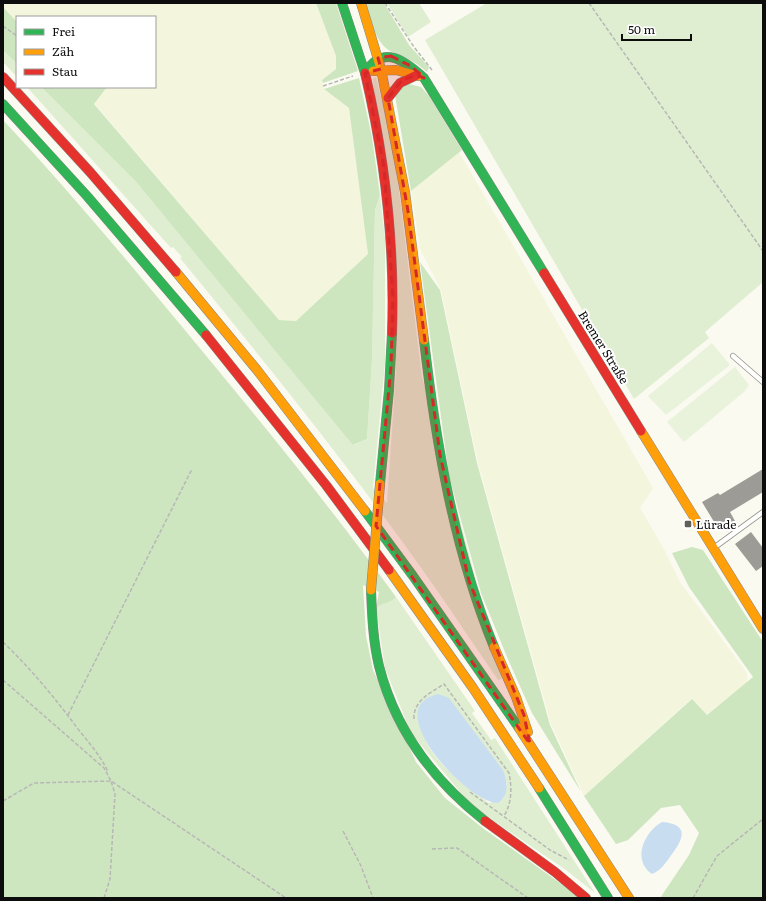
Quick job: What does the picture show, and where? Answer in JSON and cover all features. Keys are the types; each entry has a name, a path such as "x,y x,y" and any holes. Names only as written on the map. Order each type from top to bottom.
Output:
{"main road":[{"path":"342,3 365,73 382,157 389,215 392,266 391,358 371,590 372,631 382,678 397,718 419,756 439,781 465,806 560,876 586,898"},
{"path":"361,3 378,58 388,98 408,211 431,396 449,505 475,600 494,650 524,715 530,744"},
{"name":"Bremer Straße","path":"378,58 391,56 400,59 412,66 420,77 763,629"},
{"path":"365,73 370,64 378,58"},
{"path":"365,73 381,69 398,70 420,77"},
{"path":"3,77 43,119 158,251 290,412 421,587 530,744 629,898"},
{"path":"388,98 394,87 402,80 420,77"},
{"path":"3,104 88,196 179,303 287,436 350,519 483,703 586,861 608,898"}],"lane":[{"path":"733,356 763,382"},
{"path":"713,548 763,512"}],"path":[{"path":"385,3 414,47 429,64"},
{"path":"589,3 763,251"},
{"path":"3,26 16,35"},
{"path":"323,86 365,73"},
{"path":"68,715 192,469"},
{"path":"3,642 24,663 68,715 105,766 111,781 115,794 110,880 104,898"},
{"path":"3,680 104,768 111,781 286,898"},
{"path":"414,721 416,707 421,700 444,684 509,773 511,782 510,801 504,816"},
{"path":"3,801 34,783 111,781"},
{"path":"465,788 562,857 586,861"},
{"path":"693,898 717,856 763,819"},
{"path":"343,831 361,866 373,898"},
{"path":"432,849 457,848 528,898"}],"highlighted area":[{"path":"391,56 411,66 424,78 417,75 402,80 388,98 408,211 440,455 469,581 524,715 530,744 376,526 391,366 393,299 384,167 365,73 381,69 378,58"}],"green space":[{"path":"3,3 316,3 336,56 336,69 322,80 324,89 349,108 368,254 296,321 279,320 94,103 106,88 156,88 156,16 16,16 16,21 3,7"},
{"path":"316,3 336,3 358,71 323,83 322,80 336,69 336,56"},
{"path":"365,3 384,3 409,45 429,67 427,72 414,62 392,52 381,43 374,30"},
{"path":"387,3 419,3 431,22 408,37"},
{"path":"487,3 763,3 763,282 705,332 709,338 634,399 425,40"},
{"path":"3,7 16,21 16,63 3,50"},
{"path":"3,50 16,63 16,76 3,62"},
{"path":"376,77 394,151 422,377 502,679 498,680 427,576 337,454 180,258 182,257 173,247 171,248 28,88 42,88 137,183 354,445 367,439 372,360 375,210 380,195 385,238 385,363 373,488 387,503 396,371 373,79"},
{"path":"359,78 372,137 380,195 375,210 372,360 367,439 353,445 137,183 42,88 106,88 94,104 279,320 296,321 368,254 349,108 324,89"},
{"path":"409,84 421,87 429,96 462,150 411,191 395,95 399,89"},
{"path":"3,120 95,223 211,362 319,495 396,597 392,601 376,608 379,592 363,585 366,636 373,670 416,762 445,798 484,829 581,898 3,898"},
{"path":"459,152 653,488 640,508 664,549 680,582 747,673 747,683 706,715 691,699 584,796 551,724 478,463 441,290 420,249 411,191"},
{"path":"420,262 440,290 477,463 550,725 581,792 532,713 481,593 449,476"},
{"path":"712,343 730,365 666,415 648,396"},
{"path":"735,367 749,385 745,391 684,442 667,422"},
{"path":"692,547 703,550 763,642 763,898 660,898 689,855 699,833 680,805 661,808 628,840 616,844 584,796 692,699 707,715 753,677 689,587 672,553"},
{"path":"396,597 475,711 472,713 491,740 495,738 595,893 566,870 491,819 466,799 411,733 385,668 376,608 381,604","holes":["431,696 449,699 503,770 507,784 503,799 489,803 480,797 439,761 427,743 424,729 422,703"]}],"water":[{"path":"438,694 449,698 503,770 507,784 506,793 502,800 498,803 485,799 468,788 450,772 434,754 423,734 418,717 422,702"},
{"path":"662,822 671,823 677,826 682,833 679,843 666,863 658,871 652,874 642,861 641,854 650,832"}],"building":[{"path":"763,469 763,492 730,512 735,521 719,530 702,502 718,493 720,495"},
{"path":"751,532 763,548 763,566 756,571 735,544"}],"traffic: fast":[{"path":"342,3 365,73"},
{"path":"365,73 372,64 379,59 386,57 401,61 424,78 544,273"},
{"path":"3,104 87,196 206,335"},
{"path":"380,484 389,390 392,333"},
{"path":"424,340 434,418 448,496 468,572 494,647"},
{"path":"365,511 413,576 519,728"},
{"path":"371,590 375,647 386,689 395,711 406,732 433,771 449,789 485,821"},
{"path":"539,788 608,898"}],"traffic: slow":[{"path":"361,3 381,69"},
{"path":"381,69 405,192 424,340"},
{"path":"373,71 396,70 418,76"},
{"path":"176,272 257,370 365,511"},
{"path":"641,431 763,629"},
{"path":"371,590 380,484"},
{"path":"389,570 473,688 539,788"},
{"path":"494,647 516,697 528,732"},
{"path":"519,728 629,898"}],"traffic: jam":[{"path":"365,73 378,137 387,202 392,267 392,333"},
{"path":"388,98 400,83 417,75"},
{"path":"3,77 90,172 176,272"},
{"path":"544,273 641,431"},
{"path":"206,335 326,485 389,570"},
{"path":"485,821 555,872 586,898"}],"place":[{"name":"Lürade","path":"688,524"}]}
